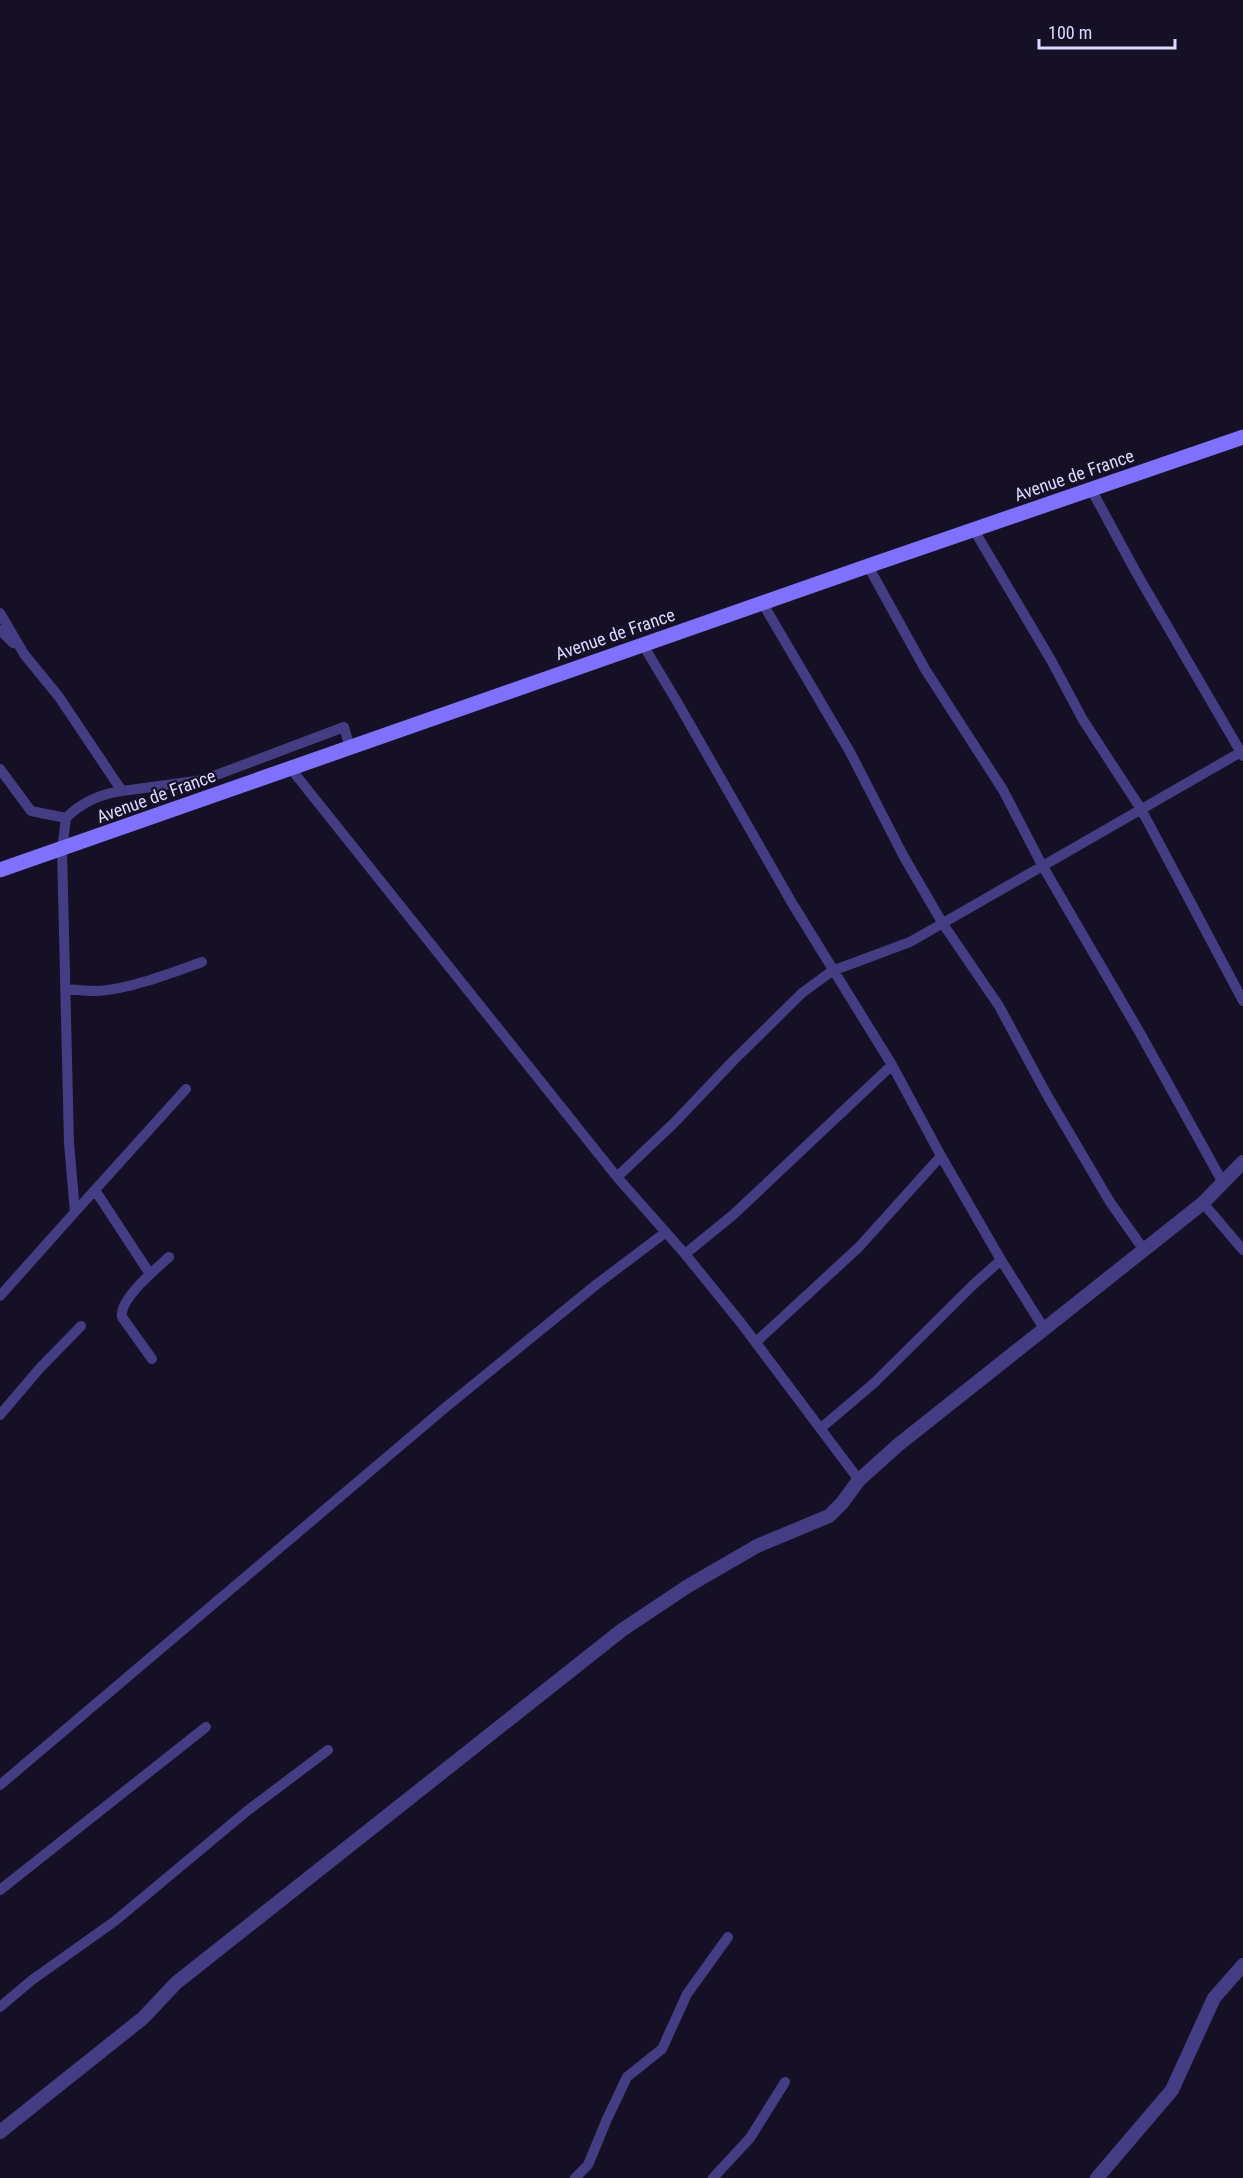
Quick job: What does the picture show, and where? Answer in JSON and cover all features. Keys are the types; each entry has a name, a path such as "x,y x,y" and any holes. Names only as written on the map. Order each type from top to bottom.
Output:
{"main road":[{"name":"Avenue de France","path":"0,870 867,566 1243,437"}],"street":[{"path":"617,1177 674,1123 802,993 832,971 906,944 1141,809 1242,754 1137,574 1091,489"},
{"path":"974,530 1051,660 1083,720 1141,809 1243,1001"},
{"path":"867,566 925,669 1003,790 1042,865 1140,1033 1222,1181"},
{"path":"762,604 850,752 904,857 943,924 1003,1012 1047,1095 1104,1192 1144,1250"},
{"path":"0,613 24,654"},
{"path":"0,630 24,654 60,697 122,791"},
{"path":"643,645 832,971 892,1065 1001,1260 1045,1330"},
{"path":"75,1212 69,1143 62,850 66,818 78,806 109,793 203,780 344,727 350,748"},
{"path":"0,769 4,781 31,811 66,818"},
{"path":"291,769 617,1177 685,1254 756,1342 859,1480"},
{"path":"66,989 97,991 123,987 171,974 202,962"},
{"path":"685,1254 733,1215 892,1065"},
{"path":"0,1296 186,1089"},
{"path":"756,1342 862,1243 941,1156"},
{"path":"0,2132 143,2018 176,1983 622,1630 688,1586 757,1546 829,1516 859,1480 943,1409 1203,1203 1243,1162"},
{"path":"95,1190 150,1274"},
{"path":"1203,1203 1243,1250"},
{"path":"0,1785 446,1407 597,1284 666,1232"},
{"path":"152,1359 121,1313 124,1303 169,1257"},
{"path":"821,1428 873,1383 1001,1260"},
{"path":"0,1415 40,1368 81,1326"},
{"path":"0,1890 206,1727"},
{"path":"0,2007 33,1980 115,1921 247,1810 328,1750"},
{"path":"575,2178 588,2165 607,2119 630,2073 662,2049 684,1998 728,1937"},
{"path":"1097,2178 1172,2090 1215,1998 1243,1965"},
{"path":"713,2178 750,2138 785,2082"}]}
